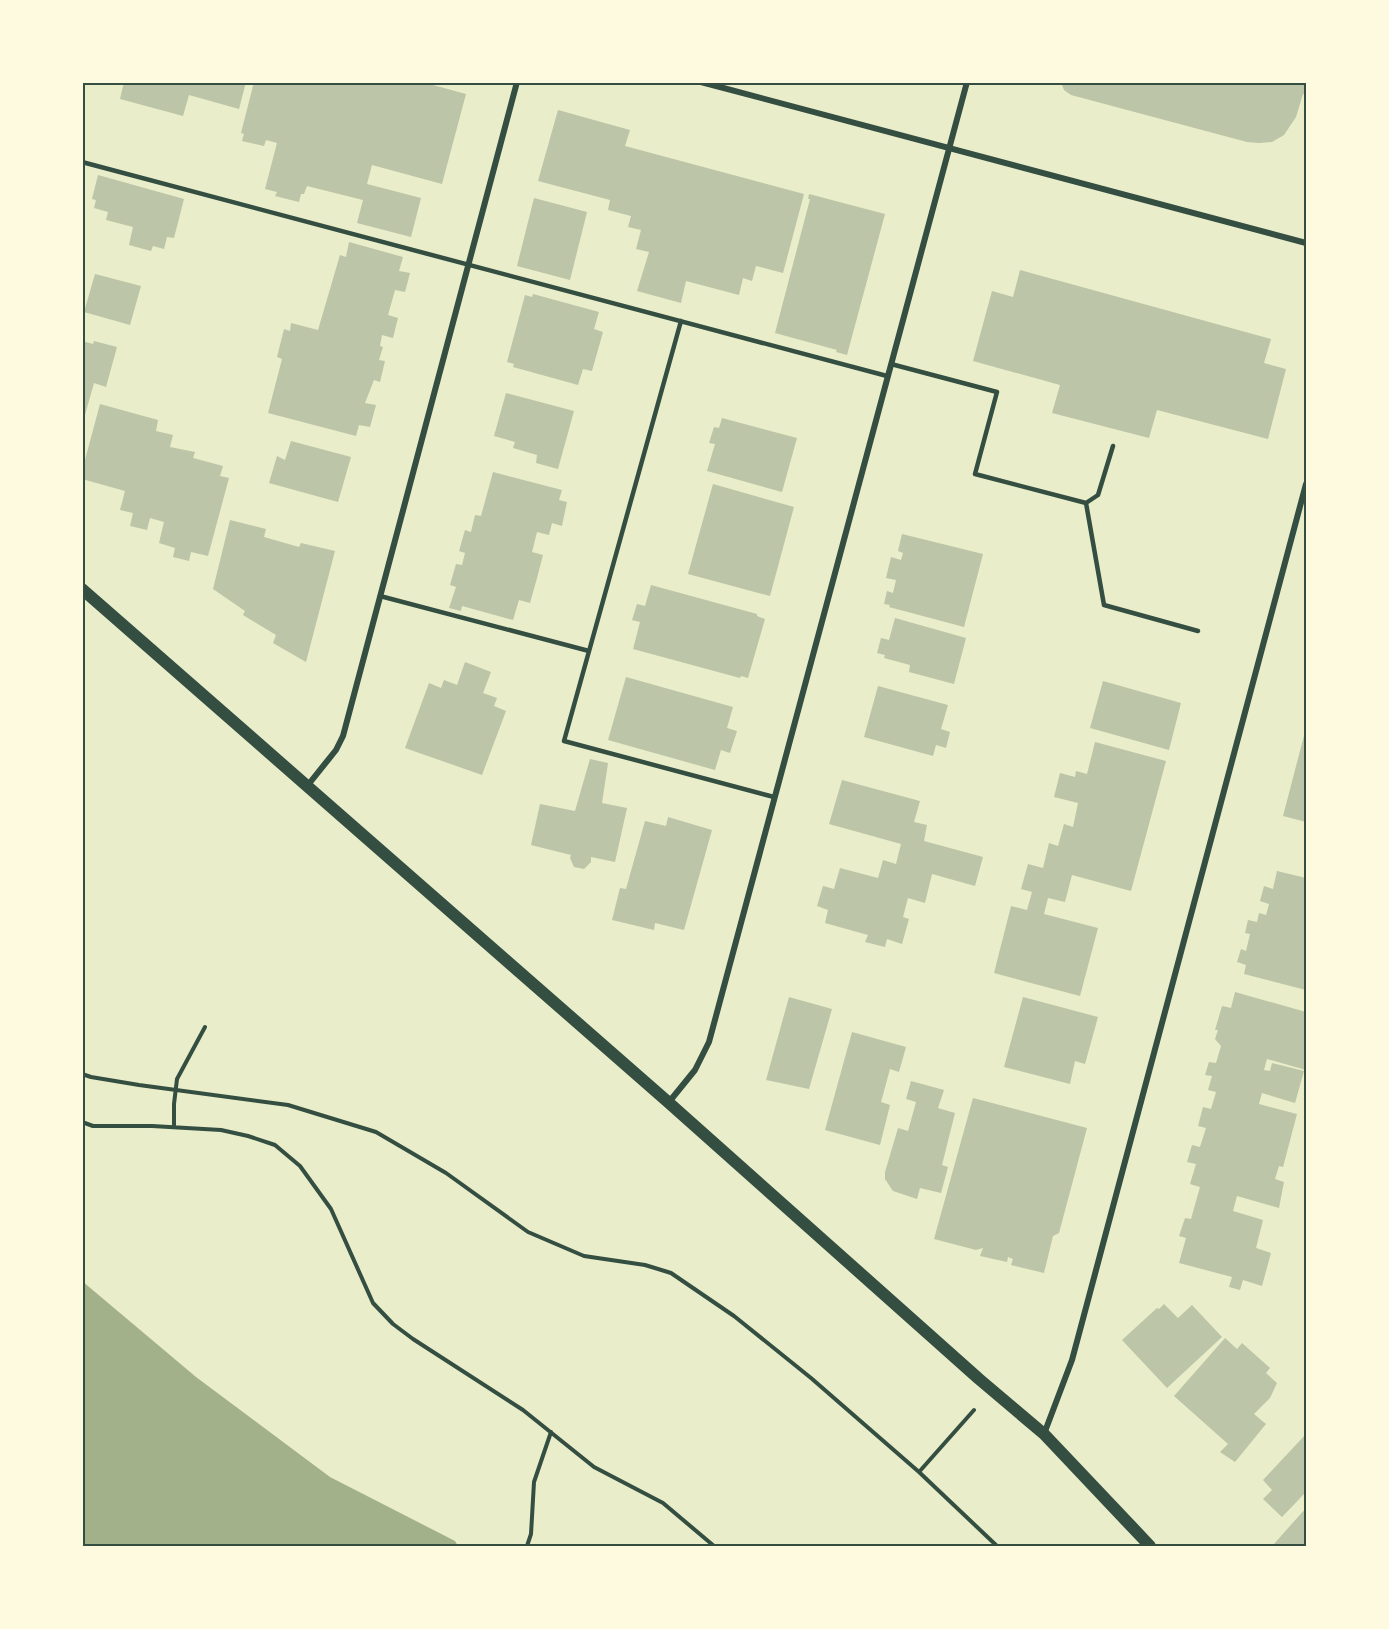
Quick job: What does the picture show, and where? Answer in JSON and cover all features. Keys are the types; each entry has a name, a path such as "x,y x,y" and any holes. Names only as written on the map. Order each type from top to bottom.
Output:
{"main road":[{"path":"82,589 308,785 1044,1434 1149,1546"}],"street":[{"path":"308,785 336,750 343,736 517,82"},
{"path":"701,82 1306,243"},
{"path":"668,1102 695,1070 706,1051 967,82"},
{"path":"1044,1434 1072,1360 1306,484"}],"lane":[{"path":"82,162 887,376"},
{"path":"681,321 564,741 774,797"},
{"path":"891,364 997,392 975,474 1086,504"},
{"path":"1086,504 1098,495 1113,446"},
{"path":"1086,504 1104,605 1198,631"},
{"path":"380,596 589,651"}],"path":[{"path":"174,1127 177,1079 205,1027"},
{"path":"82,1074 288,1105 376,1131 446,1173 528,1232 584,1256 645,1265 671,1273 734,1316 812,1378 919,1472 997,1546"},
{"path":"82,1122 93,1126 221,1130 275,1145 300,1166 331,1209 373,1303 393,1324 524,1410 594,1467 663,1503 714,1546"},
{"path":"919,1472 974,1410"},
{"path":"527,1546 531,1534 534,1482 551,1432"}],"shaded area":[{"path":"82,1281 196,1377 330,1477 455,1541 458,1546 83,1546"}],"building":[{"path":"124,82 246,82 239,109 189,95 183,116 120,99"},
{"path":"254,82 422,82 466,94 442,184 372,165 367,184 421,198 411,237 357,223 363,200 307,186 299,202 275,196 277,192 265,189 277,143 266,140 264,146 242,141 244,134 241,133"},
{"path":"1061,82 1306,82 1306,95 1303,94 1296,117 1284,135 1272,142 1259,143 1247,142 1071,95 1064,90"},
{"path":"558,110 630,130 625,146 804,194 783,273 756,266 752,281 743,278 739,295 686,281 681,303 637,291 649,252 636,249 641,230 628,227 631,216 608,210 610,200 538,181"},
{"path":"98,175 184,199 174,238 167,237 164,249 153,246 151,251 129,245 133,227 106,220 108,212 94,208 96,200 92,199"},
{"path":"809,194 885,214 847,355 836,352 837,350 775,333 810,199 808,199"},
{"path":"534,198 587,212 570,280 517,266"},
{"path":"349,242 403,257 399,271 410,273 405,292 395,290 388,315 398,318 393,338 382,335 380,346 383,347 379,360 385,361 380,382 374,380 365,403 376,405 370,427 359,425 356,436 268,413 282,359 277,357 284,329 290,331 291,323 318,330 340,255 346,257"},
{"path":"1020,270 1271,339 1264,363 1286,369 1268,439 1157,410 1149,438 1052,413 1060,385 973,361 992,291 1013,297"},
{"path":"95,274 141,286 130,325 84,312"},
{"path":"533,294 599,312 594,329 603,332 592,371 583,369 578,385 513,367 514,364 507,362 525,295 532,297"},
{"path":"82,341 93,344 94,341 117,347 106,387 94,383 83,422"},
{"path":"506,393 574,411 558,469 536,463 537,455 513,448 515,442 494,436"},
{"path":"100,404 158,420 156,431 173,435 170,447 195,452 193,458 223,466 220,476 229,478 208,556 191,552 189,561 173,557 175,548 159,543 164,522 150,518 147,530 130,526 133,513 120,510 125,491 82,479 82,471"},
{"path":"722,418 797,438 782,492 707,471 715,444 709,443 714,427 719,428"},
{"path":"291,441 351,457 338,502 269,483 277,456 285,460"},
{"path":"493,472 562,490 559,500 567,502 562,526 552,523 549,535 537,532 532,552 543,555 537,578 530,603 519,600 513,620 462,606 461,611 449,608 456,587 450,585 456,564 462,565 465,553 459,551 465,530 471,532 475,515 481,516"},
{"path":"713,484 794,507 770,596 688,574"},
{"path":"230,520 266,529 264,537 299,547 301,543 335,551 306,662 273,643 276,635 243,615 245,611 213,589"},
{"path":"902,534 983,554 964,627 884,604 887,591 893,593 896,580 886,578 891,557 901,560 903,553 898,551"},
{"path":"651,585 757,614 765,619 748,678 741,676 740,678 633,649 640,622 632,620 637,604 645,606"},
{"path":"895,618 966,638 954,684 909,672 910,665 884,658 885,655 877,653 881,638 889,640"},
{"path":"465,662 491,672 483,693 497,698 494,706 506,711 482,775 405,748 429,683 441,688 444,680 457,685"},
{"path":"626,677 733,707 727,728 737,731 730,753 721,750 715,770 608,740"},
{"path":"1103,681 1181,703 1169,750 1090,728"},
{"path":"878,686 948,705 941,729 950,732 946,748 936,745 933,756 864,737"},
{"path":"1306,728 1306,822 1283,816"},
{"path":"1095,742 1166,761 1131,891 1072,875 1065,902 1048,898 1044,914 1098,928 1080,996 994,973 1011,906 1027,910 1032,892 1021,889 1028,864 1043,868 1049,843 1058,846 1064,824 1073,827 1078,803 1054,797 1060,773 1075,777 1076,771 1087,774"},
{"path":"590,759 608,763 602,803 627,808 615,862 591,857 591,862 584,869 574,867 571,855 531,845 540,804 575,811"},
{"path":"842,780 920,801 914,822 927,825 924,841 983,857 975,886 932,874 925,903 908,898 903,917 909,919 902,944 887,939 885,947 865,942 868,935 825,923 828,910 817,906 823,886 834,889 840,868 878,878 883,860 896,864 901,844 829,824"},
{"path":"668,817 712,830 684,930 655,923 654,930 612,920 620,888 626,889 645,821 666,826"},
{"path":"1277,871 1306,878 1306,990 1244,974 1246,965 1237,962 1241,949 1246,951 1250,934 1245,933 1248,920 1257,922 1259,913 1266,915 1269,904 1260,901 1264,886 1273,889"},
{"path":"1235,992 1306,1012 1304,1050 1306,1051 1306,1070 1267,1059 1264,1070 1270,1071 1272,1063 1304,1071 1295,1103 1262,1093 1259,1104 1297,1114 1283,1167 1279,1166 1275,1179 1284,1182 1279,1208 1237,1196 1233,1211 1263,1220 1256,1248 1271,1253 1262,1286 1243,1280 1240,1290 1229,1287 1232,1277 1179,1263 1186,1238 1179,1236 1185,1218 1191,1219 1200,1187 1190,1184 1196,1164 1187,1162 1192,1145 1200,1147 1206,1128 1198,1126 1203,1107 1211,1109 1216,1092 1208,1090 1212,1076 1205,1075 1209,1062 1216,1063 1221,1046 1215,1039 1218,1030 1215,1030 1222,1006 1231,1008"},
{"path":"789,997 832,1009 809,1089 766,1080"},
{"path":"1023,997 1098,1017 1085,1064 1075,1061 1070,1084 1004,1067"},
{"path":"852,1032 906,1047 899,1072 890,1069 881,1102 890,1105 880,1145 825,1130"},
{"path":"911,1081 944,1090 938,1108 955,1113 942,1165 948,1167 941,1193 920,1188 917,1199 893,1191 885,1179 898,1128 908,1131 916,1102 906,1099"},
{"path":"973,1098 1087,1128 1059,1233 1053,1236 1044,1273 1011,1265 1013,1259 1008,1257 1007,1262 980,1256 983,1248 976,1250 934,1239"},
{"path":"1164,1304 1178,1318 1192,1305 1222,1337 1167,1388 1122,1340"},
{"path":"1225,1338 1237,1349 1242,1343 1270,1368 1266,1373 1277,1383 1270,1398 1254,1414 1266,1424 1235,1462 1220,1452 1228,1444 1174,1396"},
{"path":"1306,1434 1306,1492 1282,1517 1263,1499 1272,1490 1263,1480"},
{"path":"1306,1508 1306,1546 1274,1546 1273,1545"}]}
